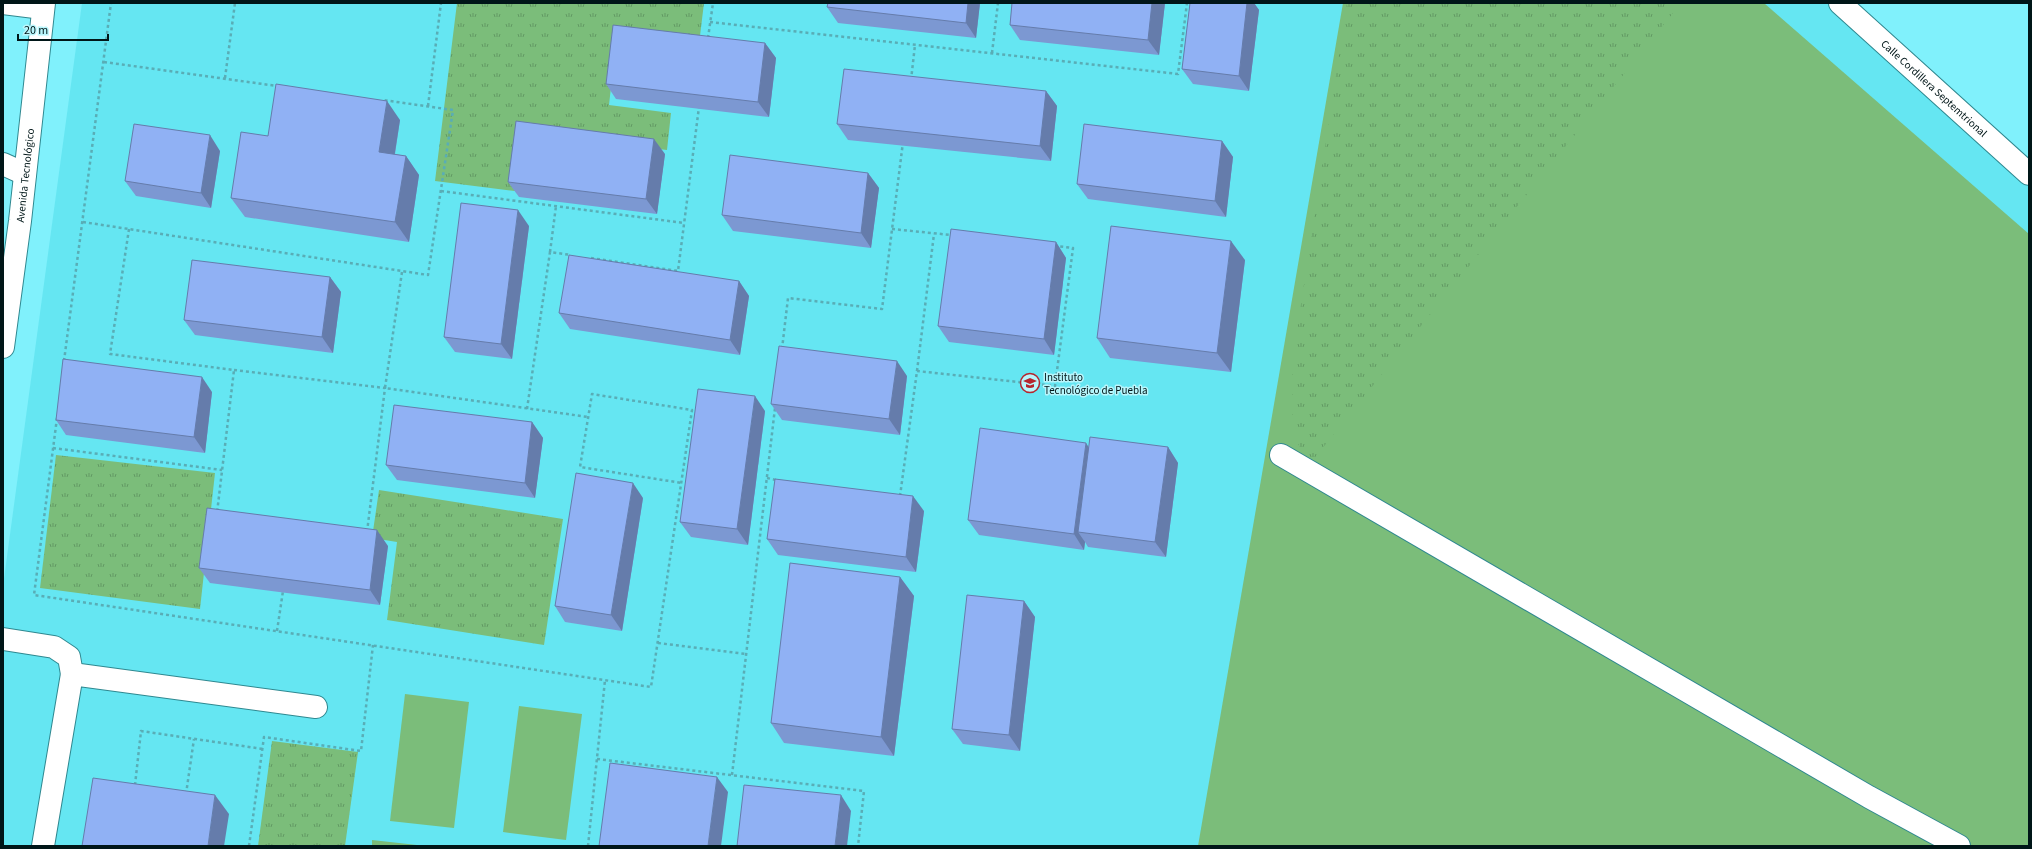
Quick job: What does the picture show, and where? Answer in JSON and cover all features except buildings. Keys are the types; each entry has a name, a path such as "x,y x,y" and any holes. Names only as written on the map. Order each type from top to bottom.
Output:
{"street":[{"name":"Calle Cordillera Septemtrional","path":"1840,3 2029,174"},
{"path":"3,4 43,5"},
{"name":"Avenida Tecnológico","path":"3,347 12,216 25,174 43,5"},
{"path":"3,164 25,174"},
{"path":"1281,455 1869,797 1959,846"},
{"path":"3,639 54,647 69,657 72,674 43,846"},
{"path":"72,674 316,707"}],"path":[{"path":"64,362 111,3"},
{"path":"225,78 235,3"},
{"path":"428,106 441,3"},
{"path":"707,46 712,3"},
{"path":"992,53 998,3"},
{"path":"710,22 1178,74 1187,3"},
{"path":"910,83 915,45"},
{"path":"104,62 280,86"},
{"path":"83,222 428,276 453,110 381,100"},
{"path":"587,258 678,271 700,100"},
{"path":"782,353 788,298 882,309 904,137"},
{"path":"441,191 684,223"},
{"path":"528,409 556,206"},
{"path":"129,229 110,354 385,388 588,417"},
{"path":"892,229 957,236"},
{"path":"892,497 900,498 934,234"},
{"path":"917,370 1055,386 1073,248 1050,245"},
{"path":"550,252 572,255"},
{"path":"234,370 217,513 367,532 385,388 402,272"},
{"path":"57,416 34,595 651,687 682,483 692,410 592,394 580,467 682,483"},
{"path":"732,776 776,400"},
{"path":"53,448 222,470"},
{"path":"767,478 782,481"},
{"path":"291,530 292,523"},
{"path":"277,631 284,585"},
{"path":"658,643 746,654"},
{"path":"249,846 264,737 361,751 373,645"},
{"path":"588,846 605,680"},
{"path":"135,788 142,731 263,749"},
{"path":"186,796 194,739"},
{"path":"597,759 864,791 858,846"}],"shaded area":[{"name":"Instituto Tecnológico de Puebla","path":"82,3 1830,3 2029,180 2029,846 3,846 3,586"}],"green space":[{"path":"457,3 704,3 699,44 617,34 609,105 671,113 667,150 522,133 515,191 435,181"},
{"path":"1343,3 1764,3 2029,234 2029,846 1198,846"},
{"path":"1347,3 1681,3 1309,465 1292,432 1292,363"},
{"path":"56,455 215,473 200,609 40,588"},
{"path":"379,490 563,519 544,645 387,620 397,542 372,538"},
{"path":"405,694 469,702 454,828 390,821"},
{"path":"519,706 582,714 566,840 503,832"},
{"path":"272,741 358,752 345,846 258,846"},
{"path":"372,840 426,846 372,846"}],"place":[{"name":"Instituto Tecnológico de Puebla","path":"1030,383"}]}
